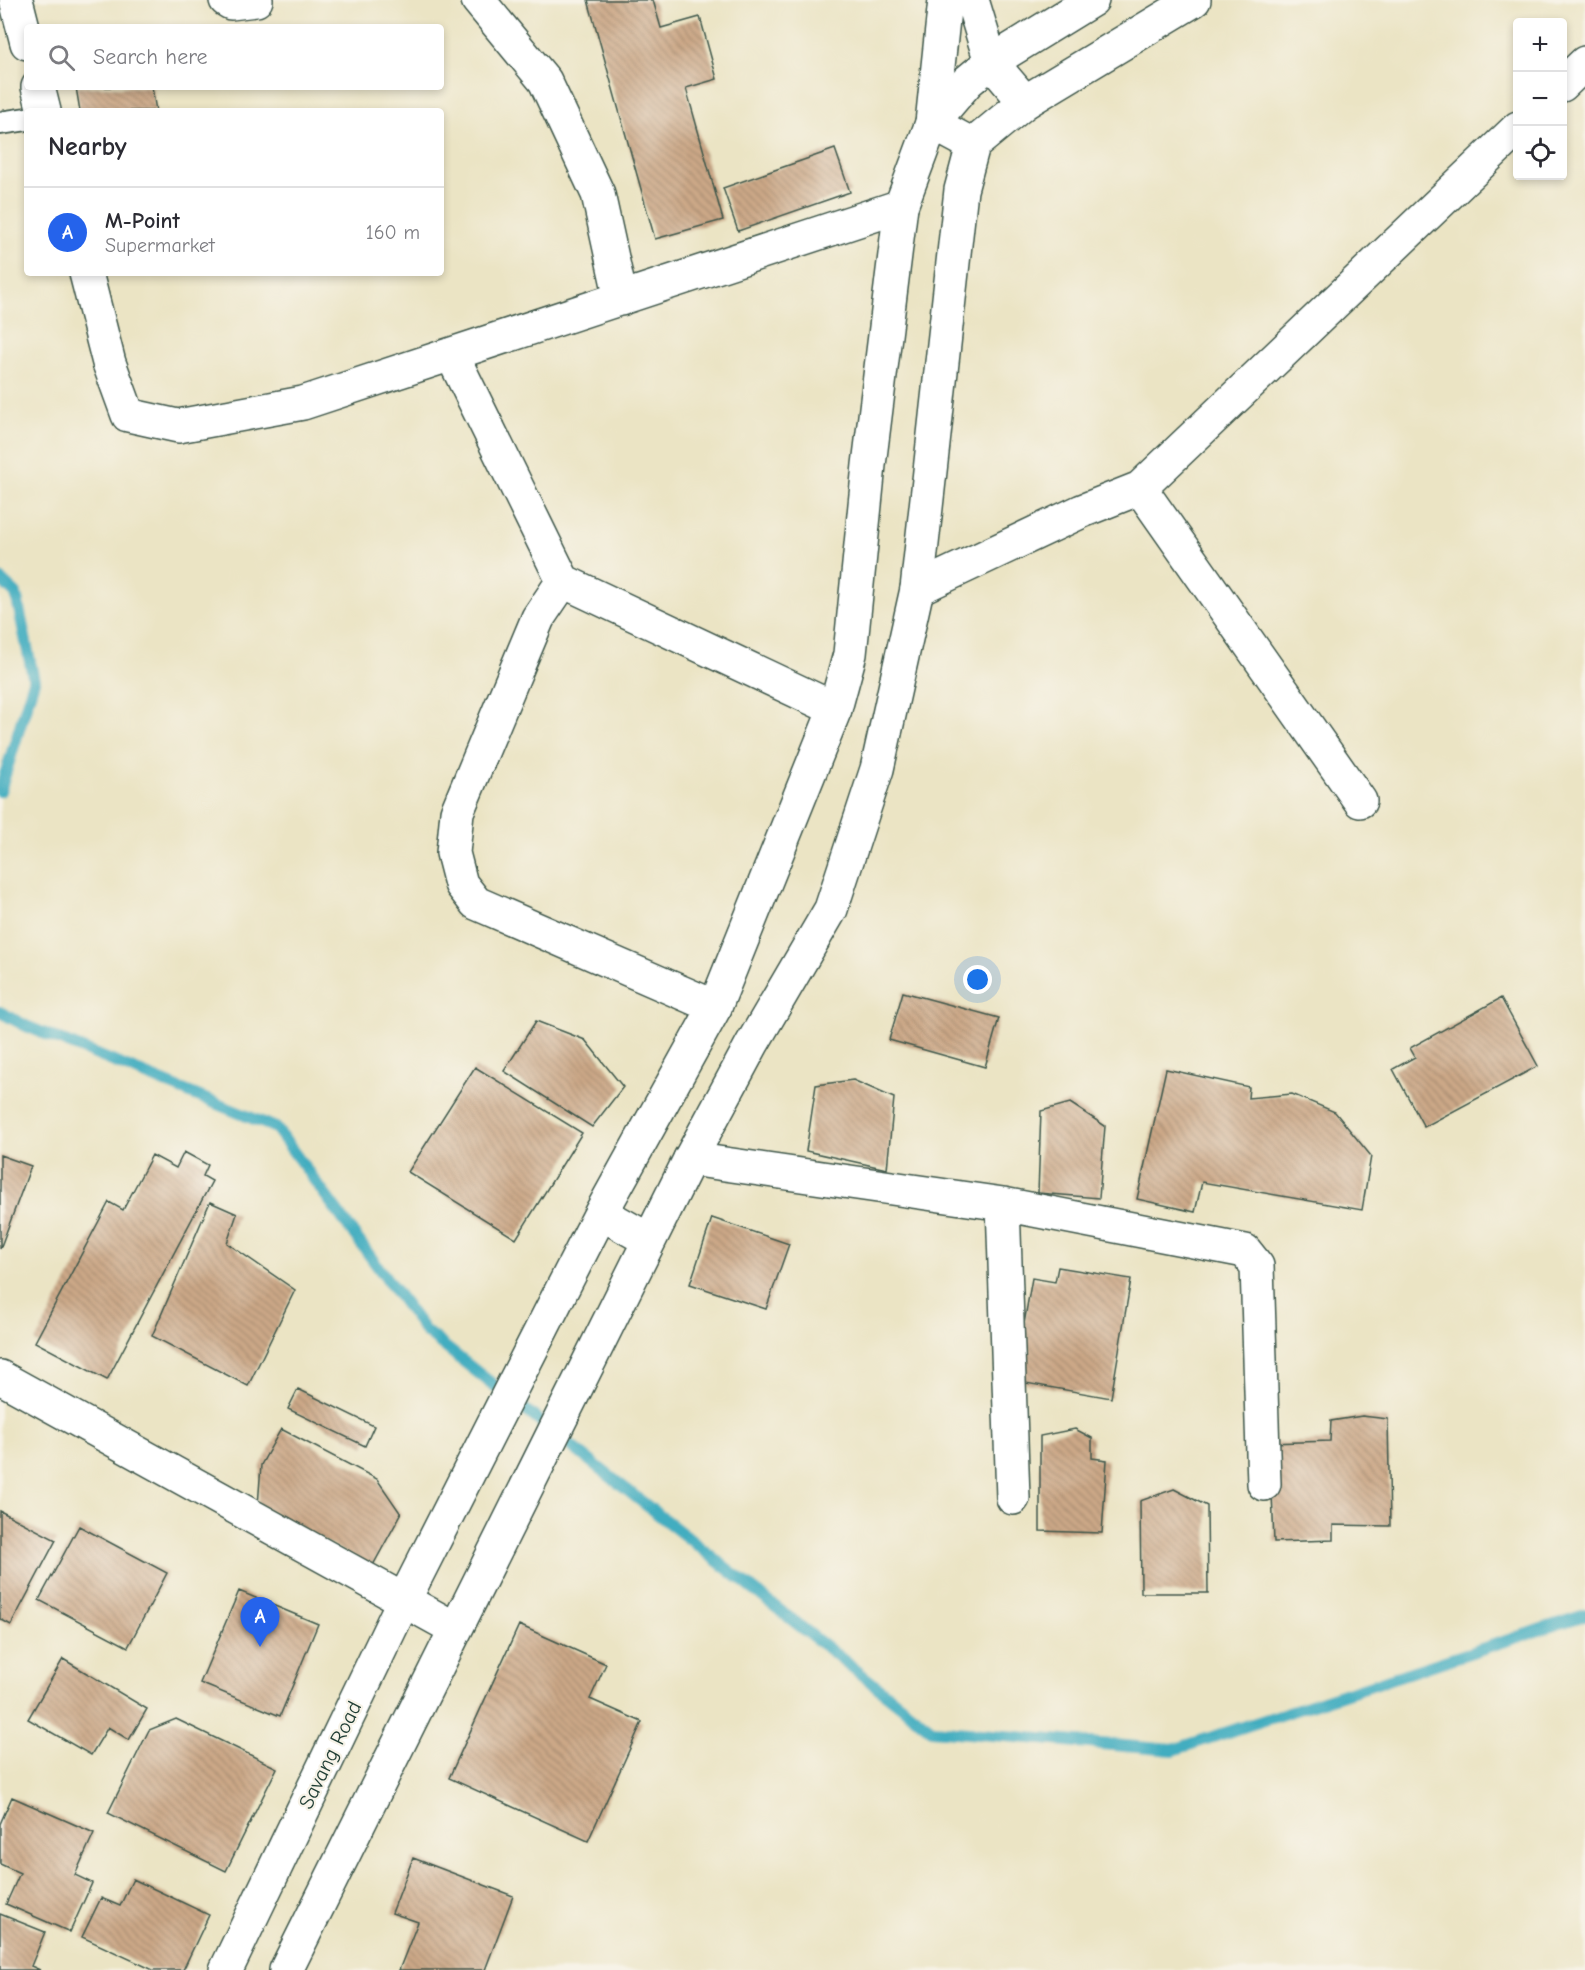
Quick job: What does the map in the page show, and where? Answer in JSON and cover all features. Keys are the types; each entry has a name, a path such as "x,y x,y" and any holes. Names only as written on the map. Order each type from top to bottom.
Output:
{"street":[{"path":"16,0 24,31"},
{"path":"226,0 231,3 256,0"},
{"path":"478,0 545,81 597,194 621,298"},
{"path":"932,123 945,0"},
{"path":"972,0 991,62 1025,102"},
{"path":"286,1970 454,1628 690,1159 752,1044 831,909 877,769 916,589 961,190 973,145 1025,102 1194,0"},
{"path":"932,123 968,81 1073,3"},
{"path":"1567,81 1585,63"},
{"path":"39,90 44,108"},
{"path":"932,123 973,145"},
{"name":"Savang Road","path":"226,1970 403,1602 601,1213 715,1007 835,709 850,654 869,465 901,206 932,123"},
{"path":"916,589 1082,511 1140,488 1513,133"},
{"path":"87,276 109,363 128,415 178,426 303,403 901,206"},
{"path":"452,355 563,581 835,709"},
{"path":"1140,488 1360,801"},
{"path":"563,581 538,618 457,812 453,853 461,884 476,903 715,1007"},
{"path":"690,1159 1003,1204 1245,1251 1257,1266 1264,1484"},
{"path":"1003,1204 1013,1498"},
{"path":"601,1213 649,1240"},
{"path":"0,1377 403,1602 454,1628"}],"lane":[{"path":"0,123 24,119"}],"building":[{"path":"588,0 653,0 661,28 700,17 717,79 686,88 723,220 655,239"},
{"path":"76,90 152,90 156,108 80,108"},
{"path":"835,149 850,192 738,231 723,188"},
{"path":"903,992 999,1018 985,1067 889,1040"},
{"path":"1501,998 1538,1066 1424,1127 1393,1069 1415,1057 1410,1048"},
{"path":"536,1021 585,1040 623,1087 592,1127 504,1071"},
{"path":"475,1067 582,1133 516,1239 408,1172"},
{"path":"1166,1069 1249,1087 1248,1098 1292,1094 1335,1112 1371,1156 1362,1210 1202,1182 1195,1212 1137,1199"},
{"path":"853,1080 894,1098 887,1169 806,1151 816,1085"},
{"path":"1070,1103 1105,1126 1099,1198 1038,1193 1041,1111"},
{"path":"184,1152 208,1165 203,1176 212,1181 107,1380 35,1342 109,1202 123,1210 152,1155 176,1168"},
{"path":"0,1155 31,1166 0,1249"},
{"path":"210,1202 237,1214 227,1243 295,1290 248,1386 152,1336"},
{"path":"712,1218 789,1244 766,1309 690,1284"},
{"path":"1058,1267 1131,1279 1111,1398 1014,1381 1032,1278 1055,1282"},
{"path":"298,1389 374,1426 365,1446 288,1409"},
{"path":"1362,1416 1388,1419 1390,1526 1333,1525 1333,1540 1274,1542 1270,1443 1330,1441 1331,1421"},
{"path":"281,1429 377,1479 401,1514 372,1567 258,1506 261,1465"},
{"path":"1075,1429 1092,1438 1092,1458 1107,1460 1102,1533 1040,1531 1040,1436"},
{"path":"1174,1489 1207,1506 1208,1593 1141,1593 1140,1501"},
{"path":"0,1511 56,1540 11,1625 0,1619"},
{"path":"79,1526 167,1573 128,1647 39,1600"},
{"path":"239,1591 318,1624 280,1716 200,1683"},
{"path":"519,1625 606,1664 590,1699 642,1722 588,1841 449,1778"},
{"path":"63,1659 147,1709 129,1740 108,1727 91,1755 28,1719"},
{"path":"176,1719 277,1768 226,1871 108,1813 149,1730"},
{"path":"12,1797 94,1833 75,1875 92,1883 70,1932 6,1904 20,1873 0,1864 0,1824"},
{"path":"413,1858 513,1896 485,1970 399,1970 418,1922 392,1913"},
{"path":"133,1879 209,1915 183,1970 153,1970 82,1937 101,1898 120,1906"},
{"path":"0,1914 45,1932 31,1966 40,1970 0,1970"}],"waterway":[{"path":"0,579 16,594 34,681 0,791"},
{"path":"0,1012 26,1026 276,1128 425,1331 932,1730 1173,1750 1585,1615"}],"place":[{"name":"M-Point","path":"260,1647"}]}
